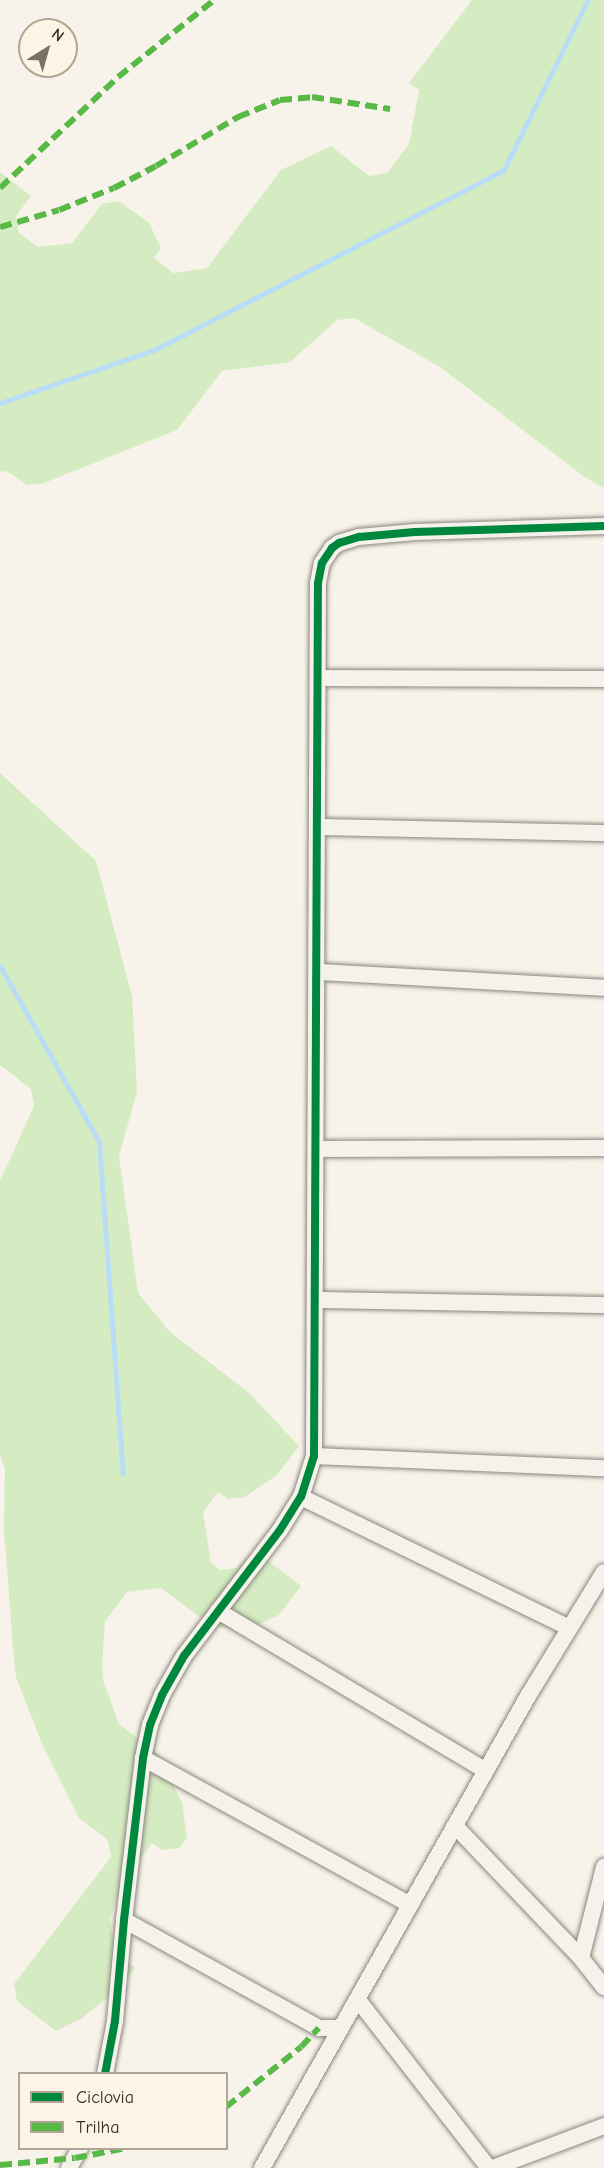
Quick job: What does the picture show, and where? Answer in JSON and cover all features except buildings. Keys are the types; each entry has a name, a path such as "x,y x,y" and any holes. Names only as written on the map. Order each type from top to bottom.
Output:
{"street":[{"path":"105,2072 115,2021 143,1758 150,1725 166,1687 184,1656 302,1497 314,1456 318,1149 320,572 327,554 339,543 359,537 415,532 604,526"},
{"path":"318,678 604,679"},
{"path":"318,827 604,833"},
{"path":"318,972 604,988"},
{"path":"318,1149 604,1148"},
{"path":"315,1300 604,1305"},
{"path":"314,1456 604,1468"},
{"path":"302,1497 568,1628"},
{"path":"262,2168 568,1628 604,1572"},
{"path":"592,1590 604,1603"},
{"path":"218,1611 486,1771"},
{"path":"143,1758 410,1905"},
{"path":"456,1827 581,1958 604,1987"},
{"path":"581,1958 604,1867"},
{"path":"124,1920 319,2028 340,2028"},
{"path":"357,2000 491,2168 604,2126"},
{"path":"69,2168 79,2150"}],"green space":[{"path":"472,0 604,0 604,488 586,478 440,367 354,318 337,320 290,362 222,371 177,430 44,483 27,485 7,471 0,472 0,172 31,196 16,216 19,233 38,247 72,243 102,204 119,201 149,223 161,248 154,258 173,273 207,268 281,170 331,146 369,176 387,173 409,144 419,90 409,83"},
{"path":"0,773 96,861 132,996 137,1092 119,1156 138,1293 170,1332 248,1392 299,1446 277,1475 245,1497 228,1499 218,1492 203,1512 211,1563 220,1570 237,1568 245,1558 262,1556 301,1586 279,1615 254,1627 237,1630 210,1625 161,1588 127,1592 105,1621 102,1666 104,1683 119,1724 158,1754 182,1803 187,1838 179,1848 162,1850 152,1843 123,1882 110,1918 115,1953 135,1968 120,1987 81,2019 56,2031 17,2001 14,1984 111,1857 108,1840 79,1818 42,1744 16,1677 14,1660 4,1530 5,1469 0,1455 0,1181 34,1106 31,1089 0,1065"}],"waterway":[{"path":"0,403 154,350 503,171 588,0"},
{"path":"0,966 99,1142 123,1473"}],"marked path":[{"path":"0,188 118,77 214,0"},
{"path":"0,227 59,210 114,188 238,117 280,100 312,97 390,109"},
{"path":"228,2105 301,2047 319,2028"},
{"path":"0,2165 75,2158 116,2150"}],"cycle path":[{"path":"105,2072 115,2021 143,1758 150,1725 162,1695 184,1656 280,1530 301,1497 314,1456 318,583 322,563 332,548 339,543 359,537 415,532 604,526"}]}
